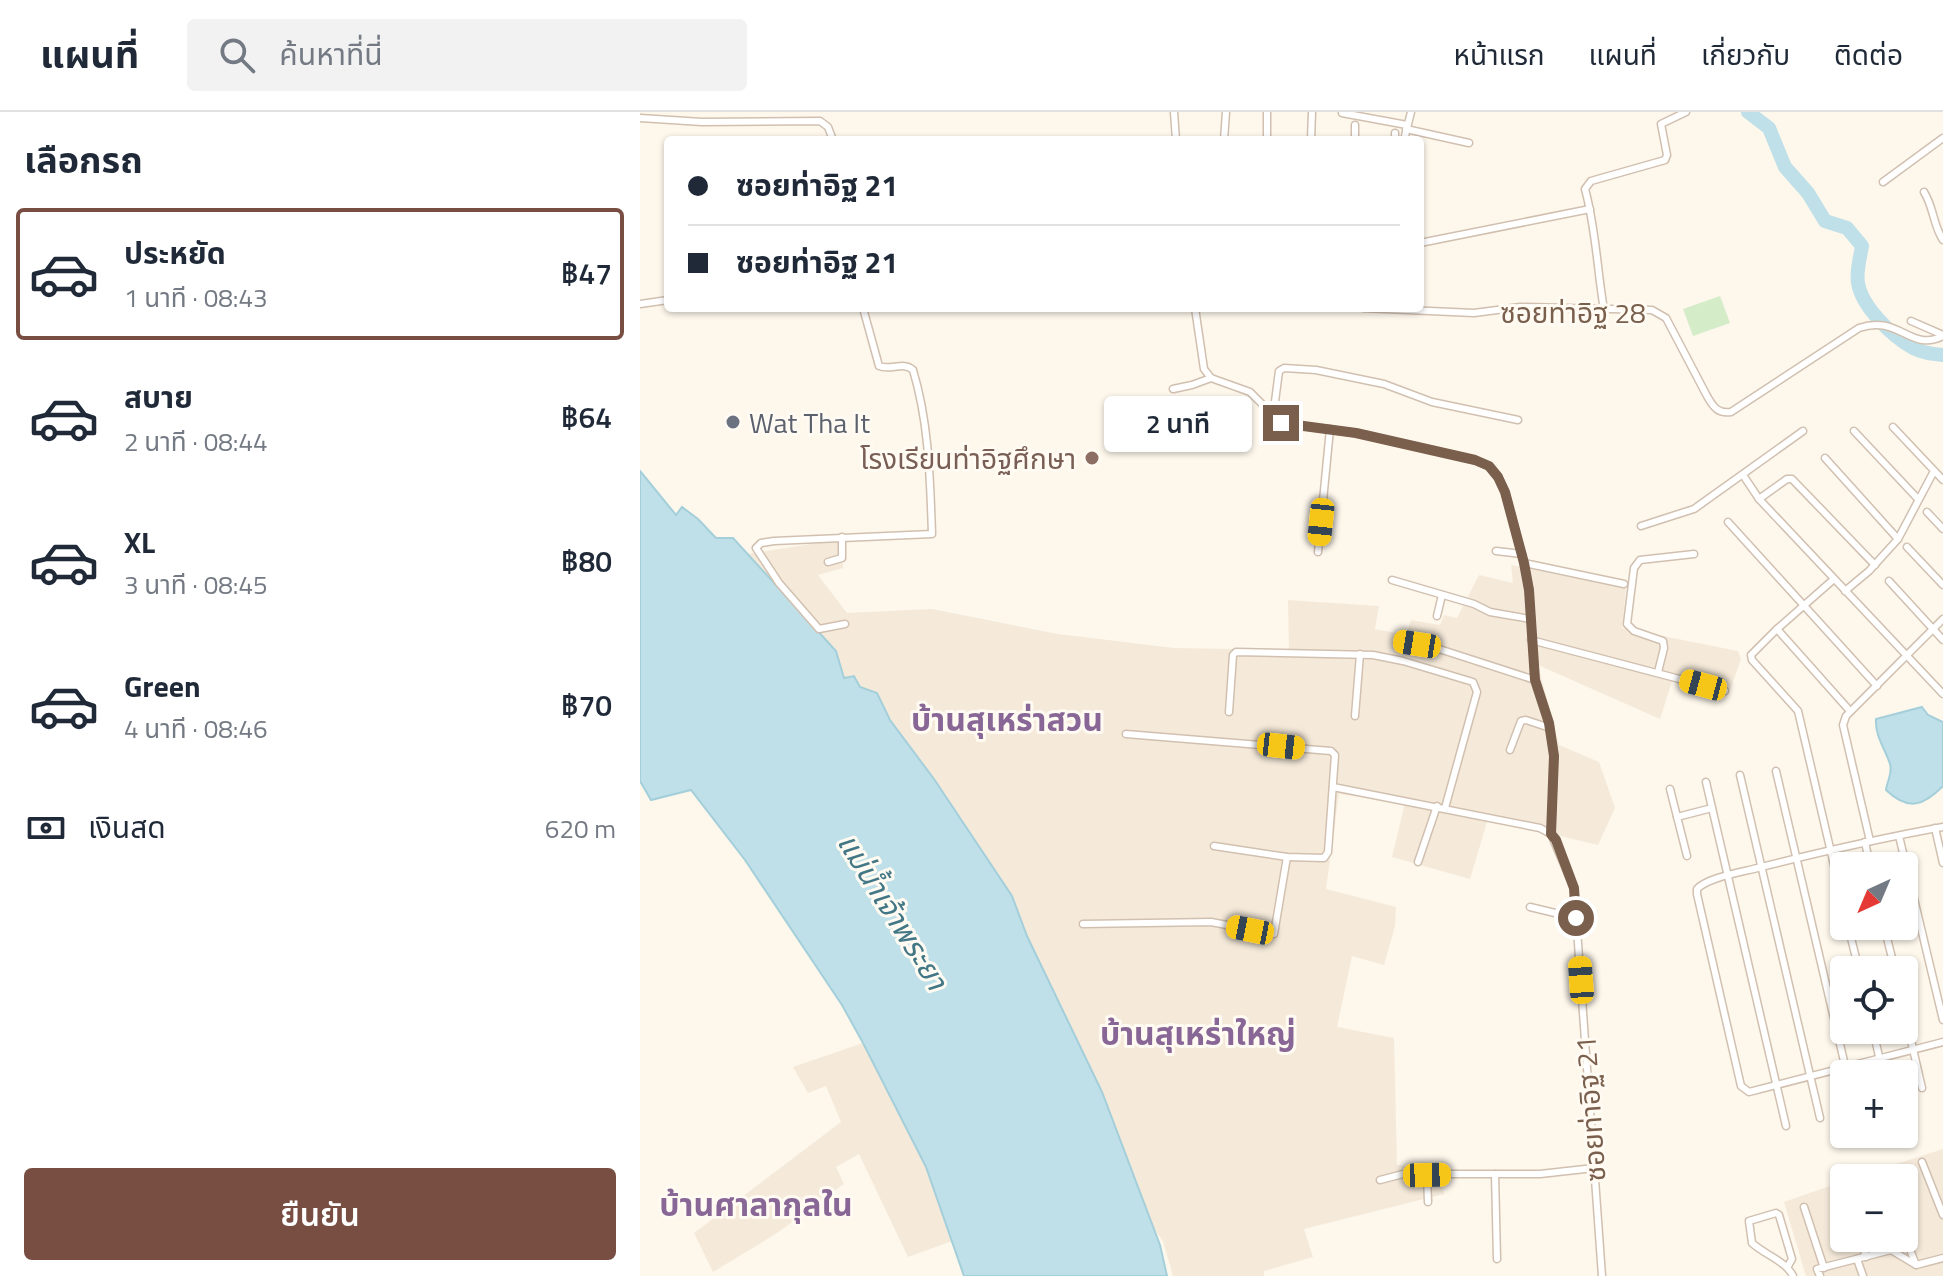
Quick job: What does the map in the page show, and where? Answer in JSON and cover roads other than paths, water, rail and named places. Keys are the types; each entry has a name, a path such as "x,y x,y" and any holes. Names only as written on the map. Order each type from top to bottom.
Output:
{"street":[{"path":"819,112 820,121 832,136"},
{"path":"1174,112 1176,136"},
{"path":"1224,136 1226,112"},
{"path":"1267,112 1267,136"},
{"path":"1311,136 1312,112"},
{"path":"1405,136 1411,112"},
{"path":"1604,310 1585,189 1587,184 1665,160 1667,155 1661,124 1686,112"},
{"path":"1342,113 1469,143"},
{"path":"640,118 702,122 820,121"},
{"path":"1355,125 1355,136"},
{"path":"1883,182 1943,138"},
{"path":"1924,192 1943,240"},
{"path":"1424,242 1590,209"},
{"path":"640,304 664,301"},
{"name":"ซอยท่าอิฐ 28","path":"1424,310 1474,313 1520,307 1652,310 1662,314 1707,396 1714,407 1724,413 1731,412 1859,328 1877,325 1893,327 1923,342 1943,336"},
{"path":"845,624 819,629 779,583 756,548 761,543 774,541 932,534 930,465 913,370 905,366 879,366 864,312"},
{"path":"1173,389 1211,378 1201,359 1195,312"},
{"path":"1911,321 1943,336"},
{"path":"1273,417 1276,378 1279,371 1288,368 1316,370 1384,384 1432,402 1518,420"},
{"name":"ซอยท่าอิฐ 21","path":"1211,378 1250,392 1281,423 1330,429 1475,460 1489,466 1505,492 1524,563 1535,680 1550,728 1554,756 1551,834 1574,888 1602,1276"},
{"path":"1893,427 1943,480"},
{"path":"1318,552 1330,429"},
{"path":"1641,526 1688,512 1803,431"},
{"path":"1854,431 1918,499"},
{"path":"1825,458 1898,539"},
{"path":"1845,591 1875,565 1898,539 1934,471"},
{"path":"1743,475 1759,499 1943,694"},
{"path":"1759,499 1787,479 1792,479 1875,565"},
{"path":"1927,512 1943,529"},
{"path":"1728,522 1877,686"},
{"path":"828,562 842,558 842,537"},
{"path":"1907,547 1943,585"},
{"path":"1496,551 1522,554"},
{"path":"1658,672 1663,641 1634,631 1627,624 1634,568 1640,560 1694,554"},
{"path":"1524,563 1624,584"},
{"path":"1830,850 1798,711 1752,660 1753,651 1834,579"},
{"path":"1392,580 1474,604 1490,612 1530,619"},
{"path":"1889,581 1943,640"},
{"path":"1437,616 1442,595"},
{"path":"1868,852 1843,725 1850,711 1943,619"},
{"path":"1777,629 1850,711"},
{"path":"1531,640 1725,691"},
{"path":"1401,641 1433,647 1535,680"},
{"path":"1229,712 1233,655 1236,652 1360,654 1403,661 1473,682 1477,688 1441,807 1418,862"},
{"path":"1355,716 1360,654"},
{"path":"1510,750 1521,721 1550,728"},
{"path":"1126,734 1331,751 1335,755 1328,852 1324,858 1287,857 1214,846"},
{"path":"1776,771 1844,1060"},
{"path":"1740,775 1820,1118"},
{"path":"1706,782 1786,1126"},
{"path":"1333,787 1540,828 1551,834"},
{"path":"1670,789 1687,856"},
{"path":"1677,817 1712,808"},
{"path":"1830,1073 1749,1092 1741,1086 1697,889 1701,884 1762,867 1939,827 1943,863"},
{"path":"1899,836 1943,1020"},
{"path":"1083,924 1211,922 1274,934 1287,857"},
{"path":"1530,907 1576,918"},
{"path":"1874,1060 1943,1042"},
{"path":"1876,1044 1880,1058"},
{"path":"1912,1044 1922,1088"},
{"path":"1922,1162 1943,1215"},
{"path":"1380,1180 1403,1174 1540,1174 1594,1168"},
{"path":"1495,1174 1497,1259"},
{"path":"1427,1175 1428,1202"},
{"path":"1804,1207 1824,1268"},
{"path":"1788,1266 1792,1259 1779,1215 1776,1213 1749,1221 1752,1243 1788,1266 1793,1276"},
{"path":"1820,1276 1817,1269 1891,1250 1916,1265 1943,1258"},
{"path":"1864,1252 1866,1257"},
{"path":"1911,1252 1916,1265"},
{"path":"1857,1259 1863,1276"}],"water":[{"name":"แม่น้ำเจ้าพระยา","path":"640,471 676,515 682,507 716,538 733,538 836,651 844,678 854,676 860,687 877,693 890,720 934,779 1012,896 1027,936 1102,1092 1160,1245 1167,1276 964,1276 926,1167 842,1005 745,860 691,790 651,800 640,781"},
{"path":"1922,707 1928,715 1943,722 1943,786 1923,801 1909,803 1886,790 1891,767 1879,737 1876,719"}],"waterway":[{"path":"1748,112 1769,128 1785,167 1808,193 1825,221 1847,228 1862,246 1858,283 1872,311 1887,328 1913,348 1943,355"}],"place":[{"name":"Wat Tha It","path":"733,422"},
{"name":"โรงเรียนท่าอิฐศึกษา","path":"1092,458"}],"district":[{"name":"บ้านสุเหร่าสวน","path":"1007,719"},
{"name":"บ้านสุเหร่าใหญ่","path":"1198,1033"},
{"name":"บ้านศาลากุลใน","path":"756,1204"}]}
